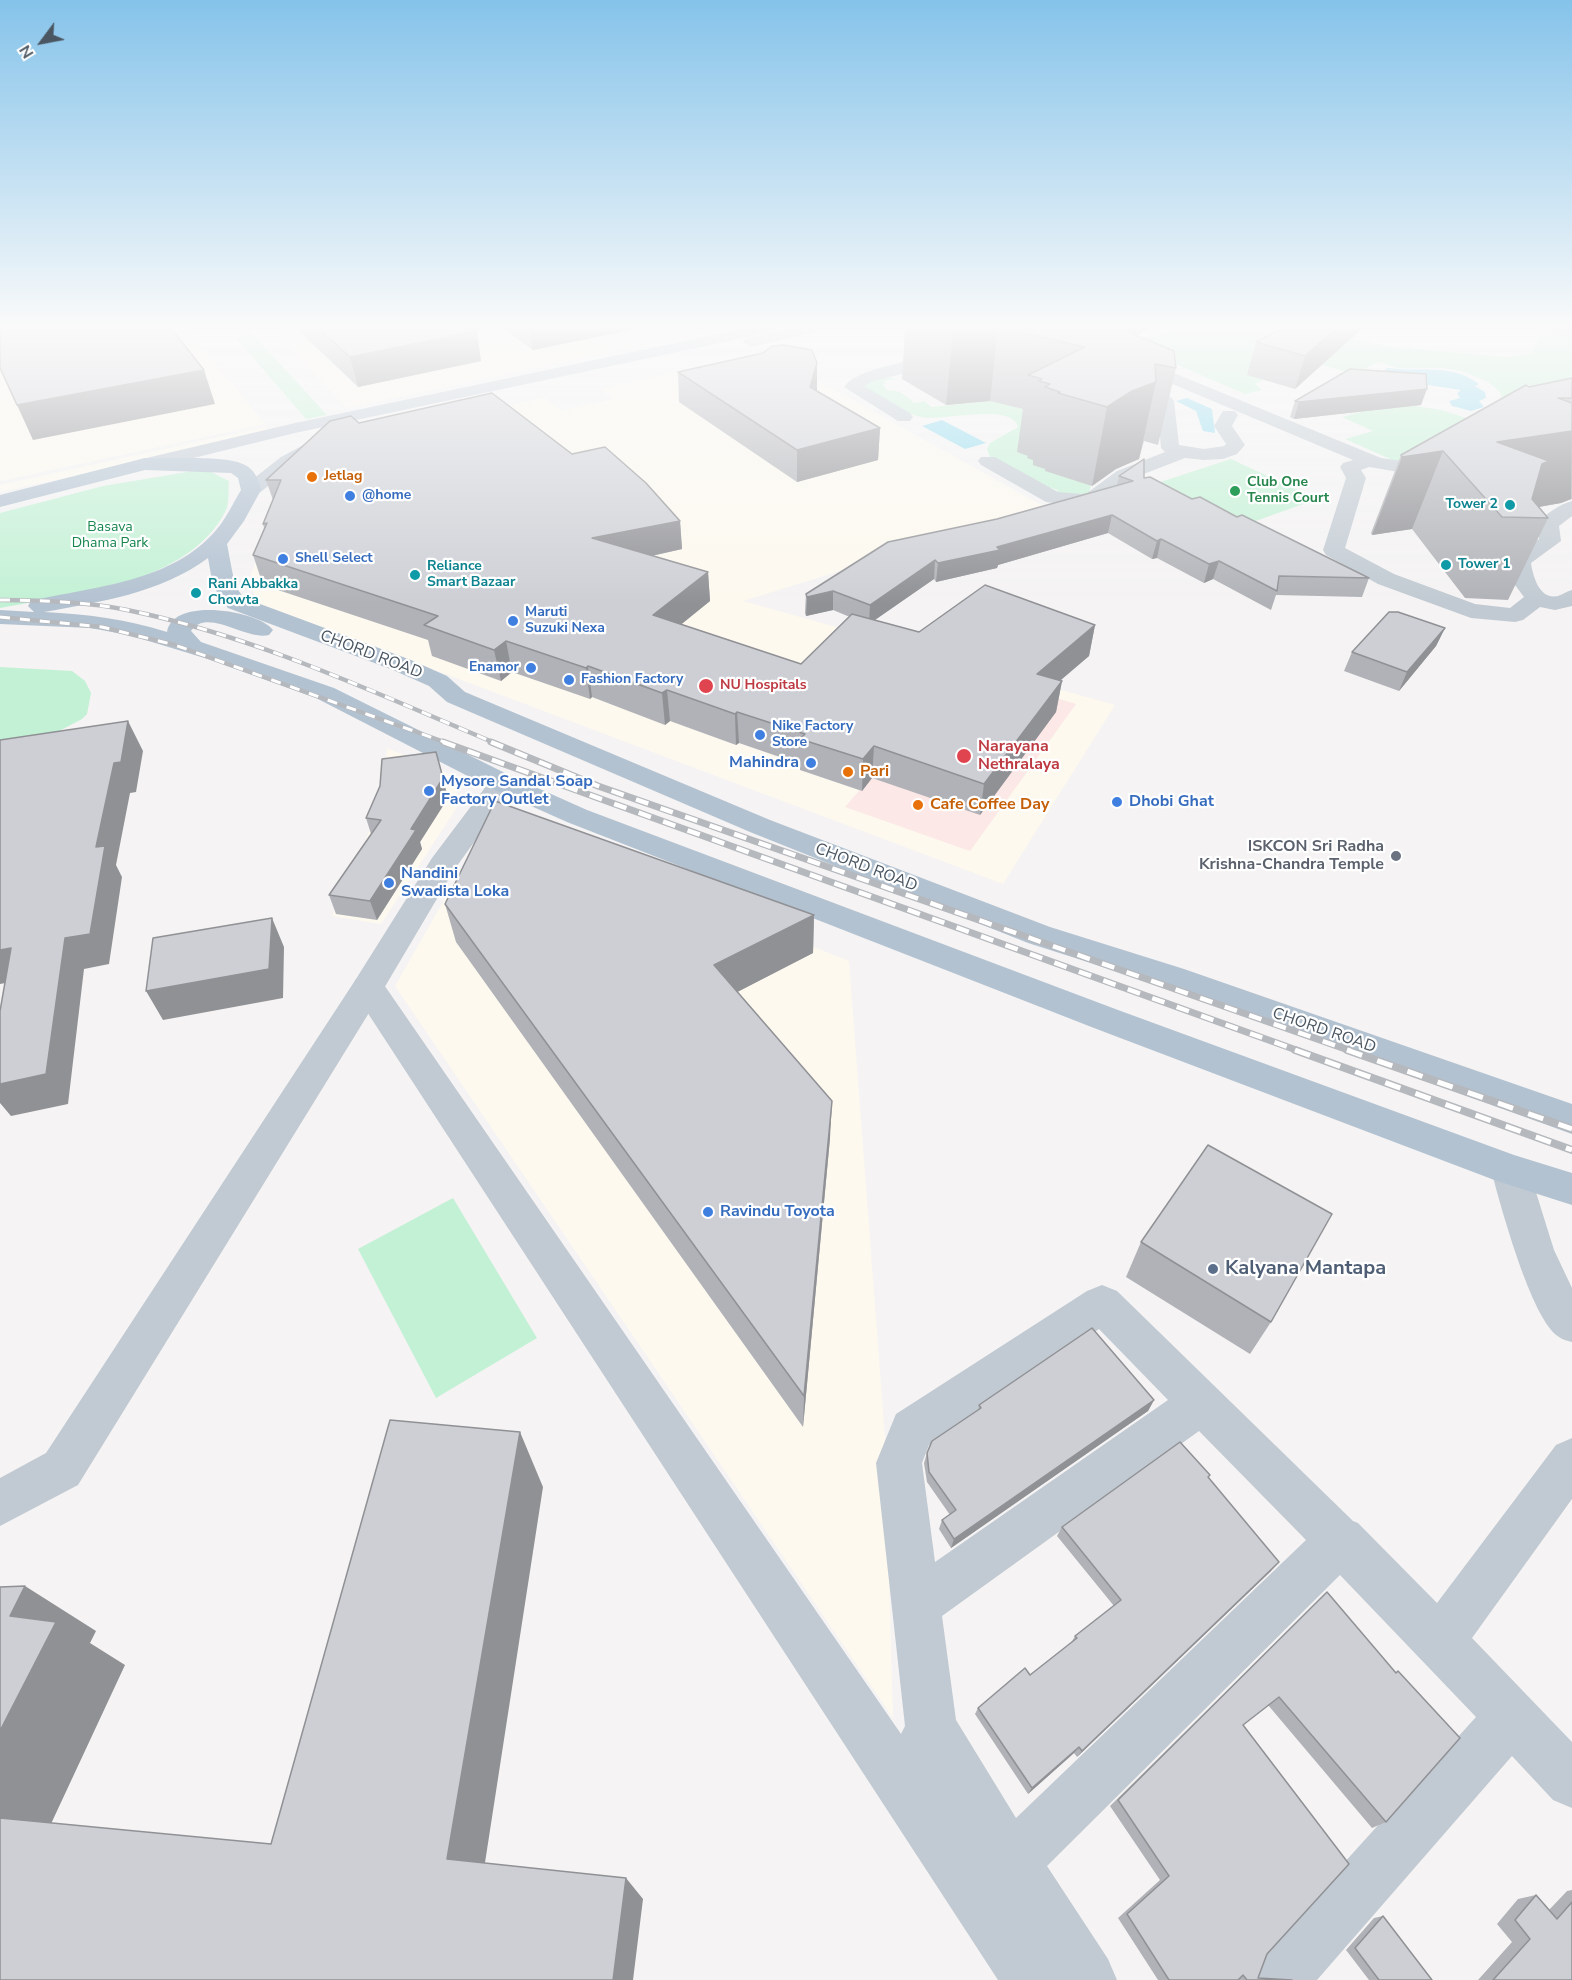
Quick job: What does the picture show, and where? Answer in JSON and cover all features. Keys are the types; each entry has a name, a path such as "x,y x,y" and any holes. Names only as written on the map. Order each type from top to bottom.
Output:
{"main road":[{"path":"0,501 337,419"},
{"path":"0,616 149,583 173,572 216,543 241,509 251,490 304,450 328,438 407,419"},
{"path":"145,464 212,465 237,468 247,476 251,490"},
{"name":"CHORD ROAD","path":"216,543 224,586 236,603 402,664 438,681 456,697 760,826 1028,931 1172,977 1572,1119"},
{"path":"191,645 179,633 179,628 184,622 204,615 219,616 424,691 456,697"},
{"path":"0,616 90,621 133,629 191,645 325,693 503,783 577,816 1106,1019 1510,1170 1572,1189"}],"street":[{"path":"1169,419 1176,450"},
{"path":"988,461 1053,498 1081,500 1094,497 1124,475 1176,450 1216,454 1234,448 1235,441 1223,426 1225,419"},
{"path":"1256,419 1360,464 1418,467 1458,451"},
{"path":"1286,419 1279,422 1360,464"},
{"path":"1360,464 1334,550 1386,579 1471,611 1515,615 1537,598"},
{"path":"1572,507 1548,524 1550,541 1520,561 1523,581 1537,598 1552,604 1566,602 1572,597"},
{"path":"0,1503 62,1469 368,987 442,865 503,783"},
{"path":"368,987 905,1786 1032,1980"},
{"path":"1510,1170 1528,1234 1559,1306 1572,1323"},
{"path":"1087,1980 1011,1862 931,1728 899,1463 912,1430 1102,1304 1341,1540 1572,1781"},
{"path":"916,1605 1201,1403"},
{"path":"1440,1641 1572,1461"},
{"path":"1011,1862 1341,1540"},
{"path":"1278,1980 1511,1717"},
{"path":"905,1786 931,1728"}],"shaded area":[{"path":"0,419 261,419 265,424 0,481"},
{"path":"445,419 887,419 1061,516 866,563 743,601 1115,705 1003,884 257,603 249,579 275,513 359,438"},
{"path":"265,427 270,433 0,492 0,485"},
{"name":"Narayana Nethralaya","path":"964,671 1076,704 970,851 845,807"},
{"path":"387,748 450,774 461,801 381,924 332,916 380,807"},
{"name":"Ravindu Toyota","path":"491,818 849,961 885,1438 893,1718 395,986"}],"green space":[{"path":"1025,419 1030,457 1046,471 1091,485 1089,492 1085,495 1056,496 1058,490 1044,486 990,457 987,449 990,443 1018,427 1013,420"},
{"path":"1347,419 1572,419 1572,430 1426,475 1345,439 1373,431"},
{"name":"Club One Tennis Court","path":"1231,459 1317,499 1239,527 1154,484"},
{"name":"Basava Dhama Park","path":"205,469 229,481 228,505 207,537 184,556 156,571 125,582 93,591 0,608 0,513 103,486"},
{"path":"0,667 72,671 85,681 91,693 87,714 59,731 0,743"},
{"path":"453,1198 537,1338 436,1398 358,1249"}],"water":[{"path":"1199,419 1213,419 1215,433 1203,431"},
{"path":"942,420 986,443 965,449 922,426"}],"building":[{"path":"355,419 359,423 375,419 527,419 572,454 605,447 646,483 680,521 592,538 708,572 653,615 801,664 852,614 919,632 985,585 1095,625 1037,674 1062,681 984,784 874,746 863,759 800,739 805,734 737,712 735,714 667,690 662,693 588,666 586,668 506,641 494,650 424,625 438,616 253,555 267,523 263,524 281,480 266,480 330,421"},
{"path":"750,419 865,419 880,428 797,450"},
{"path":"1465,419 1572,419 1572,431 1497,442 1549,461 1542,464 1532,499 1548,518 1502,517 1443,451 1402,457 1401,455"},
{"path":"1144,459 1144,478 1150,477 1192,499 1200,497 1237,517 1242,515 1369,578 1279,576 1277,591 1219,561 1209,564 1161,539 1157,541 1112,515 997,547 1000,550 938,563 935,560 870,605 833,591 807,597 806,594 888,542 997,519 1133,481 1119,476"},
{"path":"1389,612 1398,612 1445,628 1407,672 1352,652"},
{"path":"128,721 121,762 114,763 96,847 105,846 90,934 65,938 46,1074 0,1084 0,1011 11,948 0,950 0,740"},
{"path":"436,752 443,778 411,829 416,830 370,901 329,895 381,820 366,818 380,786 382,759"},
{"path":"495,801 814,915 714,965 832,1101 804,1396 445,904"},
{"path":"272,918 269,969 146,991 153,938"},
{"path":"1208,1145 1332,1214 1271,1322 1141,1242"},
{"path":"1092,1328 1154,1400 954,1539 942,1520 956,1510 929,1472 927,1453 932,1441 981,1408 979,1405"},
{"path":"390,1420 520,1432 447,1859 626,1878 613,1980 0,1980 0,1818 271,1844"},
{"path":"1180,1442 1210,1475 1208,1477 1279,1562 1082,1751 1079,1747 1032,1788 978,1708 1025,1668 1030,1675 1121,1600 1062,1527"},
{"path":"25,1586 10,1616 56,1622 0,1731 0,1587"},
{"path":"1327,1592 1396,1673 1398,1671 1460,1738 1386,1822 1279,1697 1243,1725 1349,1864 1267,1954 1258,1978 1292,1980 1247,1980 1243,1975 1238,1980 1169,1980 1127,1914 1169,1876 1118,1800"},
{"path":"1536,1895 1557,1919 1572,1902 1572,1980 1493,1980 1530,1939 1515,1920"},
{"path":"1383,1916 1432,1980 1379,1980 1355,1948"}],"railway":[{"path":"0,600 97,605 175,621 268,650 495,743"},
{"path":"0,617 102,627 175,645 447,743"},
{"path":"443,742 1299,1051"},
{"path":"491,742 598,786 1351,1051"},
{"path":"1295,1050 1572,1150"},
{"path":"1347,1050 1572,1129"}],"place":[{"name":"Jetlag","path":"312,477"},
{"name":"Club One Tennis Court","path":"1235,491"},
{"name":"@home","path":"350,496"},
{"name":"Tower 2","path":"1510,505"},
{"name":"Shell Select","path":"283,559"},
{"name":"Tower 1","path":"1446,565"},
{"name":"Reliance Smart Bazaar","path":"415,575"},
{"name":"Rani Abbakka Chowta","path":"196,593"},
{"name":"Maruti Suzuki Nexa","path":"513,621"},
{"name":"Enamor","path":"531,668"},
{"name":"Fashion Factory","path":"569,680"},
{"name":"NU Hospitals","path":"706,686"},
{"name":"Nike Factory Store","path":"760,735"},
{"name":"Narayana Nethralaya","path":"964,756"},
{"name":"Mahindra","path":"811,763"},
{"name":"Pari","path":"848,772"},
{"name":"Mysore Sandal Soap Factory Outlet","path":"429,791"},
{"name":"Dhobi Ghat","path":"1117,802"},
{"name":"Cafe Coffee Day","path":"918,805"},
{"name":"ISKCON Sri Radha Krishna-Chandra Temple","path":"1396,856"},
{"name":"Nandini Swadista Loka","path":"389,883"},
{"name":"Ravindu Toyota","path":"708,1212"},
{"name":"Kalyana Mantapa","path":"1213,1269"}]}
